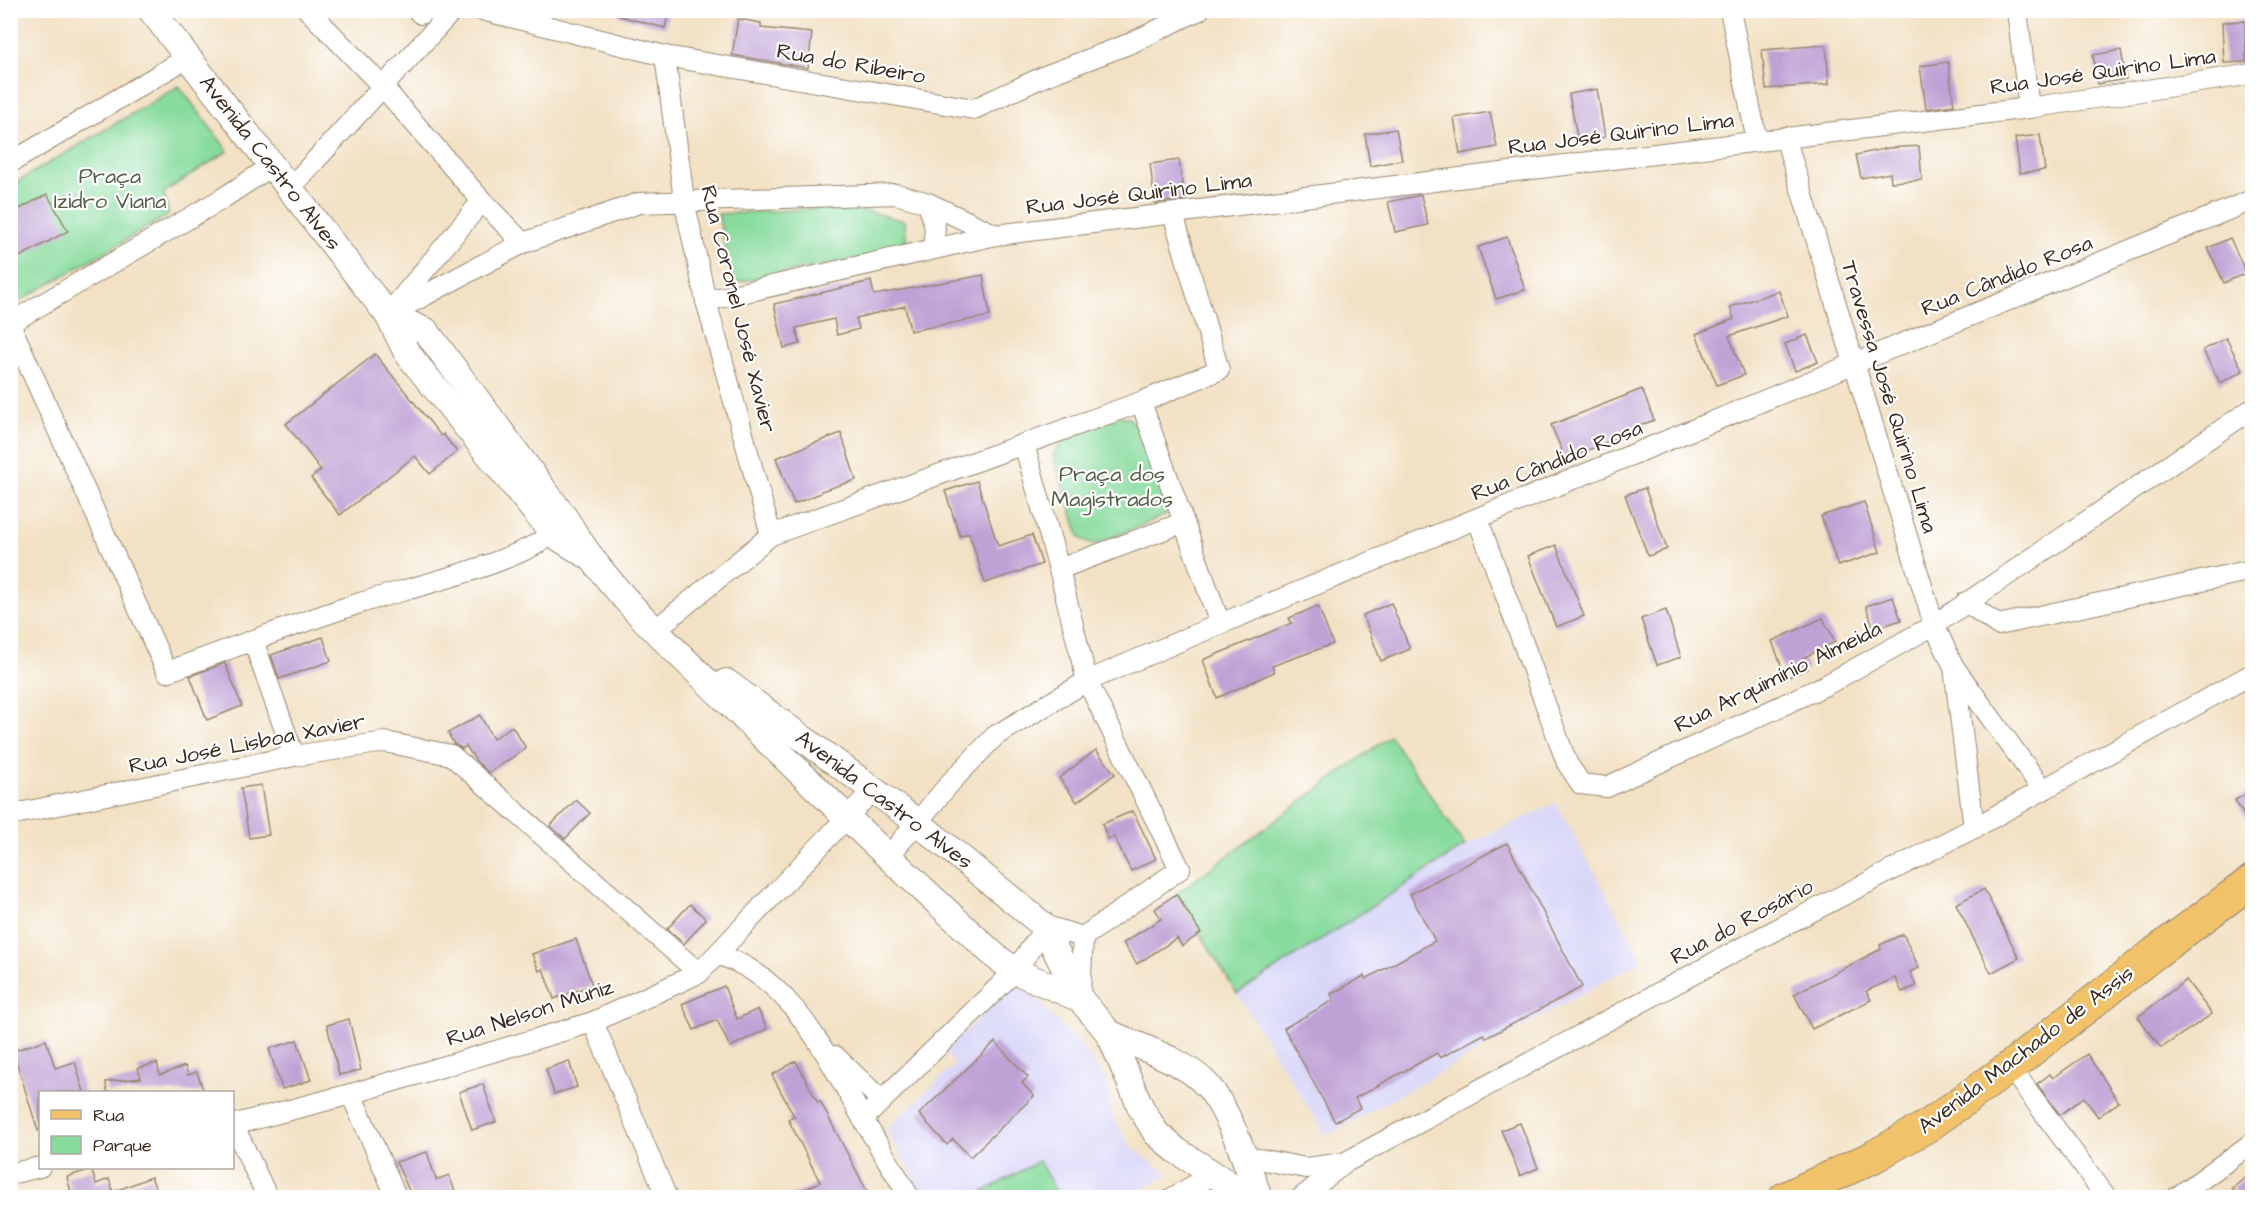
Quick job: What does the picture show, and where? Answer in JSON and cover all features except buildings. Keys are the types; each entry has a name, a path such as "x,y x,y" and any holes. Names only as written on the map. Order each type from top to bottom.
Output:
{"main road":[{"name":"Avenida Machado de Assis","path":"1785,1197 1873,1157 1929,1125 2010,1067 2155,953 2253,881"}],"street":[{"name":"Avenida Castro Alves","path":"151,10 272,166 291,187 388,315 426,331 561,528 655,630 846,819 995,956 1015,971 1080,999"},
{"path":"308,10 383,87 482,201 522,243"},
{"path":"417,10 421,14 424,10"},
{"path":"291,187 453,10"},
{"name":"Rua do Ribeiro","path":"482,10 665,56 974,109 1045,76 1131,43 1198,10"},
{"path":"1730,10 1757,141"},
{"path":"2017,10 2030,108"},
{"name":"Rua Coronel José Xavier","path":"665,56 684,200 706,300 771,535"},
{"path":"10,163 187,58"},
{"name":"Rua José Quirino Lima","path":"706,300 996,235 2030,108 2253,74"},
{"name":"Travessa José Quirino Lima","path":"1785,137 1934,625 1954,667"},
{"path":"272,166 220,200 10,323 167,672 253,640 507,557 561,528"},
{"path":"388,315 522,243 639,203 896,194 928,203 996,235"},
{"name":"Rua Cândido Rosa","path":"888,857 995,736 1087,681 1220,624 2253,200"},
{"path":"388,315 482,201"},
{"path":"928,203 935,228 933,248"},
{"path":"655,630 771,535 1141,402 1219,370 1173,214"},
{"path":"1141,402 1182,523 1220,624"},
{"name":"Rua Arquimínio Almeida","path":"1478,520 1567,763 1581,784 1607,787 1826,685 1934,625 2253,409"},
{"path":"1024,444 1087,681 1180,869 1083,937 1079,968 1080,999"},
{"path":"1059,569 1182,523"},
{"path":"1966,602 1998,625 2253,570"},
{"name":"Avenida Castro Alves","path":"655,630 917,822 1043,925 1080,999 1109,1033 1156,1133 1204,1168 1251,1197"},
{"path":"253,640 294,756"},
{"path":"1954,667 2043,790"},
{"path":"1954,667 1974,828"},
{"name":"Rua do Rosário","path":"1243,1156 1306,1168 1344,1163 1760,938 1974,828 2253,674"},
{"name":"Rua José Lisboa Xavier","path":"10,815 294,756 385,742 451,755 699,974"},
{"name":"Rua Nelson Muniz","path":"234,1124 351,1094 592,1022 699,974 873,790"},
{"path":"863,1119 1015,971 1038,938 1043,925 1083,937"},
{"path":"719,955 742,962 780,992 820,1042 882,1101"},
{"path":"592,1022 667,1197"},
{"name":"Avenida Castro Alves","path":"1109,1033 1176,1064 1202,1080 1221,1102 1259,1197"},
{"path":"820,1042 910,1197"},
{"path":"1136,1093 1145,1072 1176,1064"},
{"path":"2010,1067 2107,1197"},
{"path":"351,1094 397,1197"},
{"path":"234,1126 267,1197"},
{"path":"1172,1197 1214,1160 1225,1147 1232,1130"},
{"path":"2176,1197 2253,1143"},
{"path":"1301,1197 1344,1163"},
{"path":"10,1174 39,1167"}],"shaded area":[{"path":"1556,803 1643,960 1326,1136 1237,994 1465,846"},
{"path":"1015,983 1035,997 1085,1051 1106,1080 1114,1119 1131,1147 1169,1175 1128,1197 925,1197 886,1129 955,1065 945,1051"}],"green space":[{"name":"Praça Izidro Viana","path":"179,86 228,151 164,192 169,215 11,306 10,186"},
{"path":"850,207 905,221 907,249 732,283 718,214"},
{"name":"Praça dos Magistrados","path":"1121,416 1130,419 1139,430 1169,505 1166,515 1097,544 1089,543 1080,538 1053,456 1064,438"},
{"path":"1390,736 1465,846 1237,994 1176,894"},
{"path":"1039,1161 1059,1197 974,1197"}]}
